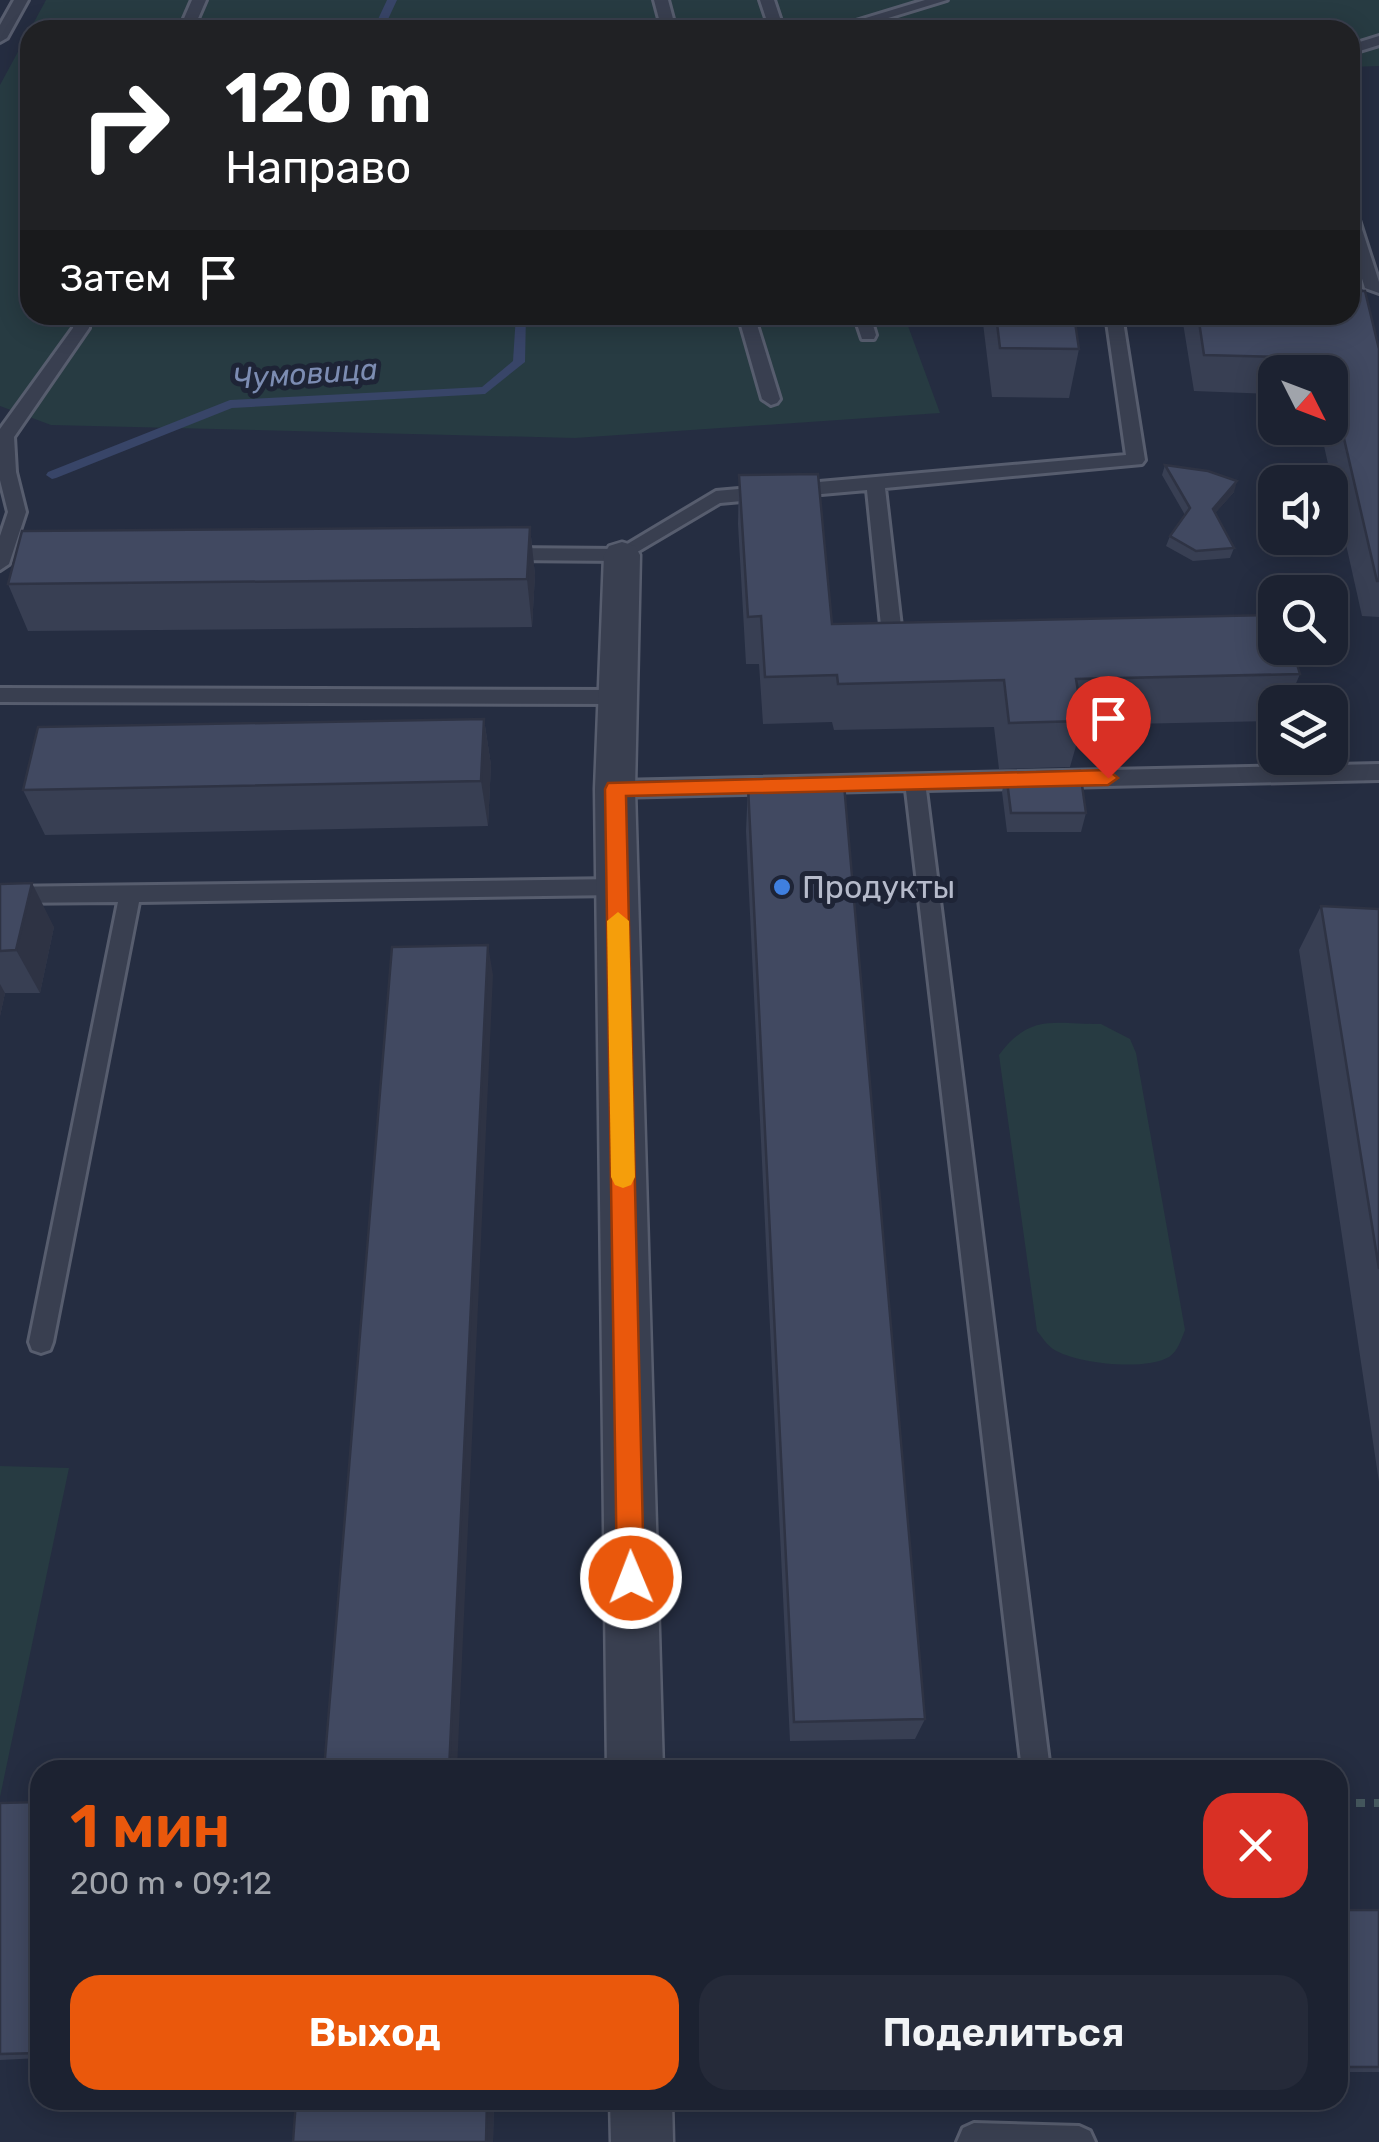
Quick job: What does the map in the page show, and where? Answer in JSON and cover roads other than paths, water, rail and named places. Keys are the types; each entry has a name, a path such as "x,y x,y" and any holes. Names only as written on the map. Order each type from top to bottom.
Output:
{"street":[{"path":"622,555 615,789 634,1760"},
{"path":"641,2110 642,2142"}],"lane":[{"path":"0,38 22,0"},
{"path":"869,20 940,0"},
{"path":"1360,248 1373,288 1379,288"},
{"path":"0,564 16,512 6,472 3,436 81,325"},
{"path":"749,325 771,400"},
{"path":"865,325 868,336"},
{"path":"489,554 622,555 716,496 1136,460 1116,325"},
{"path":"875,482 892,635"},
{"path":"0,695 618,697"},
{"path":"615,789 1379,772"},
{"path":"915,782 1035,1760"},
{"path":"0,894 617,888"},
{"path":"41,1342 130,893"},
{"path":"973,2142 1079,2142"}],"waterway":[{"name":"Чумовица","path":"383,20 392,0"},
{"name":"Чумовица","path":"52,475 230,404 485,390 519,362 521,325"}],"place":[{"name":"Продукты","path":"782,887"}]}
